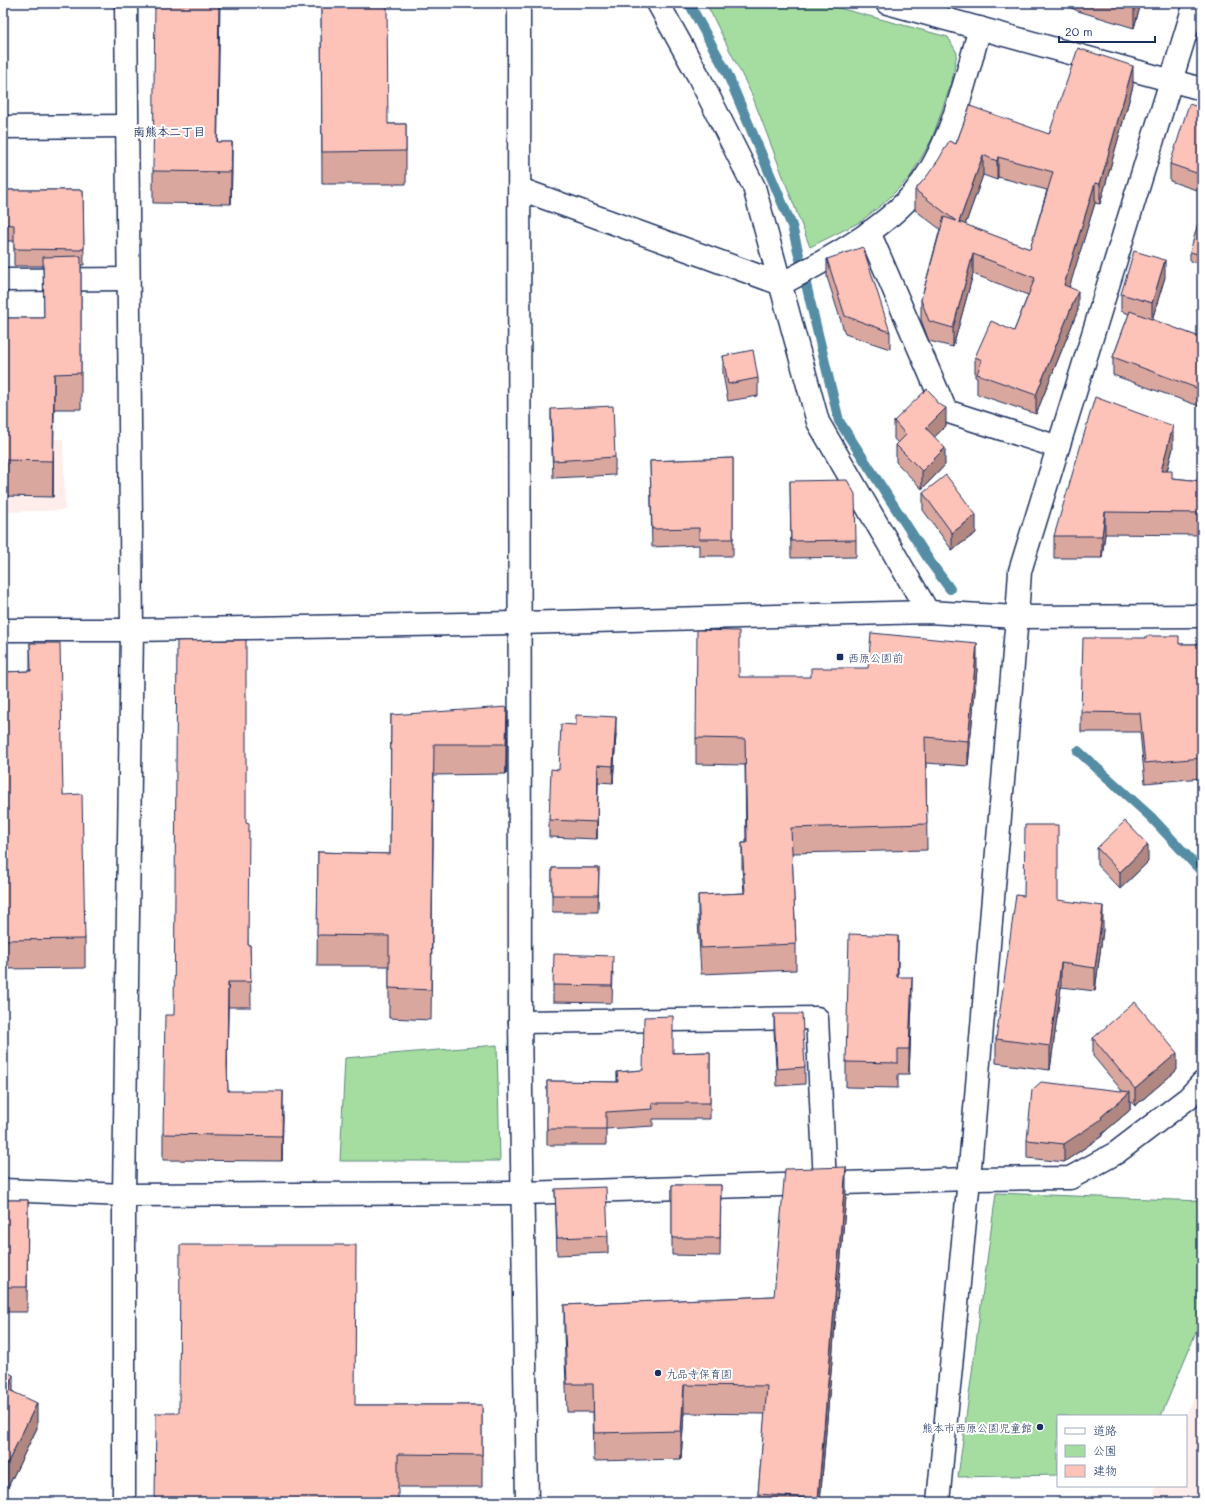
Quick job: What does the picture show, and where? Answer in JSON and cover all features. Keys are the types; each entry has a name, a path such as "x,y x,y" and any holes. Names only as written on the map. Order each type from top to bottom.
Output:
{"street":[{"path":"124,1502 124,1195 132,630 126,3"},
{"path":"519,3 520,1022 527,1502"},
{"path":"658,3 699,77 754,187 818,422 928,612"},
{"path":"887,3 1202,89"},
{"path":"938,1502 969,1179 1020,572 1195,3"},
{"path":"520,189 781,284 817,265 884,222 917,189 938,155 955,114 980,28"},
{"path":"3,127 127,126"},
{"path":"869,232 946,410 1058,447"},
{"path":"3,280 128,279"},
{"path":"3,630 132,630 520,623 928,612 1017,617 1202,616"},
{"path":"520,1022 817,1018 825,1183"},
{"path":"3,1190 124,1195 523,1193 969,1179 1070,1178 1116,1153 1188,1098 1202,1083"}],"shaded area":[{"path":"63,439 65,510 6,512 3,586 3,440"},
{"path":"1202,1377 1202,1502 1151,1502 1157,1487 1187,1487 1186,1415"}],"green space":[{"path":"706,3 820,3 948,37 957,53 952,81 932,139 910,177 885,202 860,222 810,247 752,95"},
{"path":"497,1045 500,1161 340,1161 345,1058"},
{"path":"996,1193 1202,1201 1202,1318 1161,1415 1057,1415 1057,1475 958,1477"}],"building":[{"path":"155,3 219,3 217,142 232,142 231,172 153,171"},
{"path":"321,3 387,3 388,124 406,124 406,151 322,152"},
{"path":"1078,48 1133,66 1100,184 1095,183 1064,285 1078,291 1036,395 977,374 982,360 975,357 991,321 1014,331 1035,278 973,254 953,328 929,321 921,300 944,217 956,221 915,190 939,159 949,141 956,144 970,106 1049,134","holes":["983,155 997,161 998,157 1053,172 1030,249 959,222"]},
{"path":"1189,104 1202,108 1202,175 1170,164"},
{"path":"3,126 6,126 4,190 83,190 84,249 14,249 14,225 3,224"},
{"path":"1198,223 1202,224 1202,255 1190,252"},
{"path":"863,247 890,332 845,316 827,259"},
{"path":"1134,251 1165,260 1152,303 1121,294"},
{"path":"81,256 81,373 54,374 53,461 3,460 3,318 44,318 43,257"},
{"path":"1130,311 1202,338 1202,390 1113,357"},
{"path":"753,350 758,378 728,384 723,356"},
{"path":"927,389 933,395 937,403 946,408 926,428 945,448 922,471 896,445 906,435 894,421"},
{"path":"1095,397 1173,426 1161,471 1172,471 1172,478 1202,481 1202,513 1105,512 1102,536 1054,536"},
{"path":"613,406 615,457 553,461 551,409"},
{"path":"733,458 733,539 699,539 699,528 652,529 650,461"},
{"path":"946,475 976,515 952,533 923,493"},
{"path":"847,480 855,494 856,540 791,541 790,481"},
{"path":"697,630 739,631 739,677 811,677 811,668 868,668 871,633 977,643 968,741 925,737 927,824 791,828 796,944 701,948 698,895 745,893 742,843 747,843 745,739 696,738"},
{"path":"1146,636 1179,636 1179,644 1202,644 1202,758 1145,763 1140,713 1081,712 1083,638 1146,638"},
{"path":"246,640 246,823 249,824 248,945 250,945 251,982 228,982 228,1091 283,1091 282,1136 163,1134 165,1015 174,1015 177,641"},
{"path":"30,643 60,643 63,795 82,794 85,939 3,940 3,672 31,671"},
{"path":"507,707 506,744 434,744 431,990 389,988 389,936 317,935 318,852 390,854 391,715"},
{"path":"576,715 616,717 613,766 598,765 597,822 549,820 551,769 559,770 561,724 576,725"},
{"path":"1125,821 1148,845 1120,872 1097,848"},
{"path":"1025,825 1058,825 1058,900 1103,906 1095,968 1061,963 1050,1046 996,1039 1016,895 1024,896"},
{"path":"552,868 599,868 598,895 552,895"},
{"path":"849,934 898,936 897,977 912,977 909,1049 898,1049 898,1063 846,1062"},
{"path":"554,954 613,956 612,986 553,985"},
{"path":"1135,1002 1177,1053 1135,1089 1093,1038"},
{"path":"774,1014 802,1014 805,1067 777,1069"},
{"path":"673,1016 673,1053 710,1052 710,1103 652,1103 653,1109 606,1112 606,1129 547,1129 547,1081 618,1082 617,1072 643,1070 644,1017"},
{"path":"1041,1082 1130,1092 1101,1117 1102,1119 1064,1144 1027,1140 1032,1090"},
{"path":"846,1167 818,1499 758,1494 767,1386 684,1385 681,1431 594,1433 593,1384 567,1384 564,1305 774,1296 785,1169"},
{"path":"672,1185 721,1185 720,1238 672,1238"},
{"path":"606,1187 608,1236 557,1238 555,1189"},
{"path":"3,1200 28,1200 27,1287 3,1287"},
{"path":"180,1245 356,1245 355,1405 482,1405 482,1455 398,1454 398,1502 155,1502 156,1413 179,1413"},
{"path":"3,1370 13,1375 9,1390 37,1403 6,1466 3,1465"}],"waterway":[{"path":"689,3 727,73 792,226 839,421 931,563 950,589"},
{"path":"1078,751 1151,817 1202,872"}],"place":[{"name":"西原公園前","path":"840,657"},
{"name":"九品寺保育園","path":"658,1373"},
{"name":"熊本市西原公園児童館","path":"1040,1427"}],"district":[{"name":"南熊本二丁目","path":"169,131"}]}
